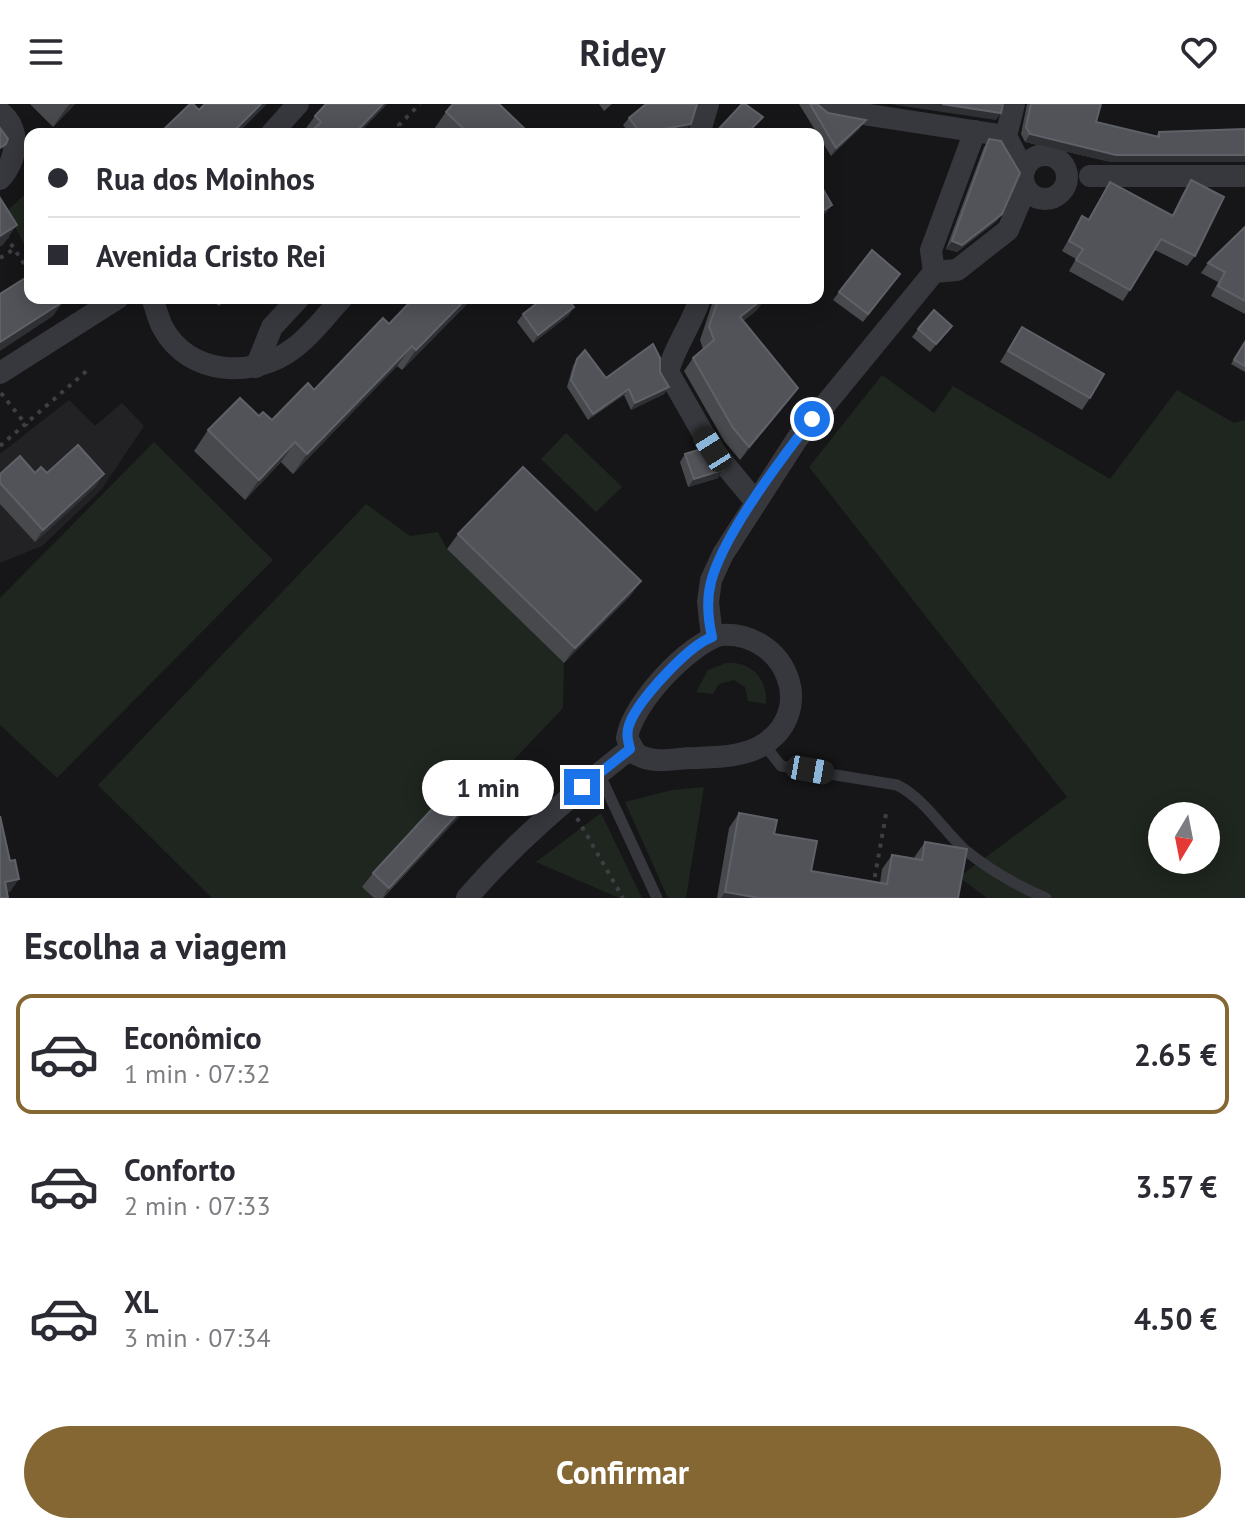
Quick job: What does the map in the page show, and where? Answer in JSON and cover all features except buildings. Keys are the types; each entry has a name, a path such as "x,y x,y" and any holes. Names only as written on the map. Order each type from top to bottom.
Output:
{"street":[{"path":"276,128 298,104"},
{"path":"701,128 708,104"},
{"path":"822,104 830,109 1006,136"},
{"path":"1014,104 1006,136 1025,180 1043,199 1090,176"},
{"path":"0,179 15,155 6,118"},
{"path":"934,272 931,250 975,131"},
{"path":"712,637 708,619 711,580 755,501 842,381 934,272 957,270 1008,230 1033,159 1044,155 1090,176 1245,176"},
{"path":"1062,163 1067,178 1063,191"},
{"path":"0,373 109,304"},
{"path":"154,304 163,329 184,353 228,370 256,367 294,349 336,304"},
{"path":"256,367 272,327 293,304"},
{"path":"698,304 693,322 673,351 668,372 712,449 755,501"},
{"path":"731,634 752,638 770,650 785,670 790,705 781,726 764,744 735,754 659,762 648,761 630,749 627,738 636,712 687,654 712,637 731,634"},
{"path":"467,898 500,859 630,749"}],"lane":[{"path":"764,744 781,766 897,785 910,791 966,850 1016,886 1046,898"},
{"path":"599,773 657,898"}],"path":[{"path":"401,128 399,125 420,104"},
{"path":"0,227 24,260"},
{"path":"0,258 14,249"},
{"path":"0,446 27,426 90,368"},
{"path":"0,391 27,426"},
{"path":"871,897 886,814"},
{"path":"577,818 623,898"}],"shaded area":[{"path":"24,195 24,244 7,211"},
{"path":"882,375 934,413 953,386 1110,479 1177,390 1234,423 1245,420 1245,898 987,898 959,877 1067,797 809,467"},
{"path":"69,400 95,426 122,403 144,426 101,490 42,546 0,563 0,454"},
{"path":"566,433 622,487 596,512 541,459"},
{"path":"154,442 273,560 57,778 0,725 0,598"},
{"path":"366,504 410,536 438,532 447,549 564,663 563,708 383,898 212,898 98,785"},
{"path":"726,663 743,665 756,673 764,687 766,704 748,701 745,687 734,680 719,684 713,694 696,692 708,670"},
{"path":"704,787 686,898 668,898 625,802 672,790"},
{"path":"601,813 642,898 619,898 536,862"}],"route":[{"path":"582,787 630,749 627,738 629,725 636,712 687,654 712,637 708,619 711,580 755,501 812,419"}]}
